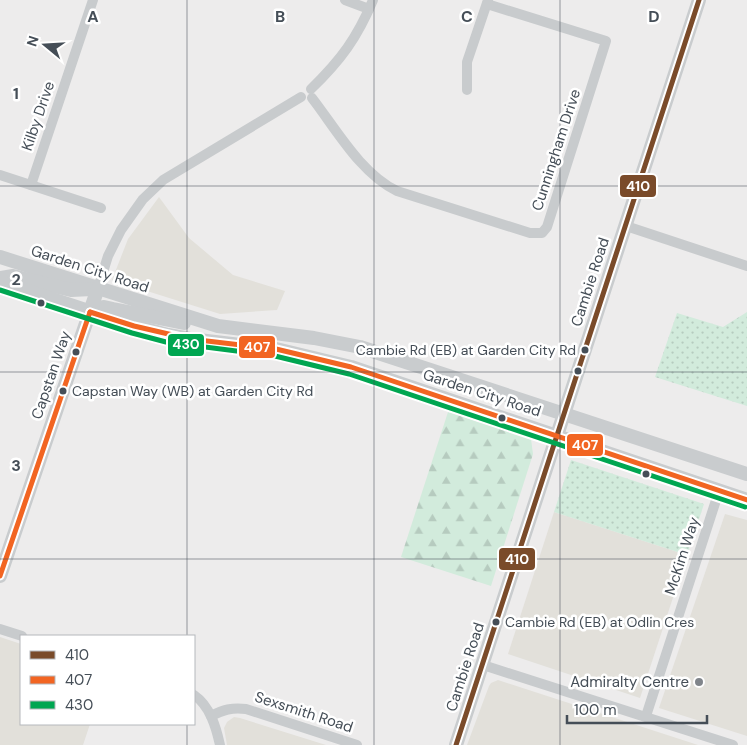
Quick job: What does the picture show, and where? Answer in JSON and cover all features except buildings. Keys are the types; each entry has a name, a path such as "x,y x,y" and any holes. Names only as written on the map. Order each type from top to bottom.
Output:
{"main road":[{"name":"Cambie Road","path":"456,745 699,0"},
{"name":"Garden City Road","path":"0,257 218,326 314,338 360,347 747,474"},
{"path":"0,280 13,276 71,290 98,288"},
{"name":"Garden City Road","path":"0,280 134,326 190,340 276,349 351,367 747,500"},
{"name":"Capstan Way","path":"0,576 98,288"},
{"path":"90,312 104,307 172,321 218,326"}],"street":[{"name":"Kilby Drive","path":"31,185 93,0"},
{"path":"311,93 336,64 354,38 371,4 345,0"},
{"path":"467,90 467,62 487,2"},
{"name":"Cunningham Drive","path":"311,93 369,172 385,185 397,191 530,234 542,233 547,227 606,41 487,2"},
{"name":"Capstan Way","path":"98,288 108,256 121,230 143,199 163,180 301,97 305,100 311,93"},
{"path":"0,175 101,208"},
{"path":"626,226 747,266"},
{"name":"McKim Way","path":"646,716 719,491"},
{"path":"0,629 20,635"},
{"path":"483,665 733,745"},
{"path":"195,696 205,705 211,716 220,745"},
{"name":"Sexsmith Road","path":"211,716 236,707 357,745"}],"shaded area":[{"path":"159,197 189,238 233,275 285,291 277,310 220,314 112,280 128,239"},
{"path":"554,512 687,555 640,698 508,654"},
{"path":"725,514 747,520 747,736 659,708"},
{"path":"0,637 20,644 20,725 90,725 83,745 0,745"},
{"path":"498,680 698,745 467,745 489,686"},
{"path":"234,717 326,745 227,745 224,728 227,722"}],"green space":[{"path":"747,312 747,406 655,377 677,313 723,327"},
{"path":"448,412 531,439 533,454 491,586 401,557"},
{"path":"571,460 704,504 687,555 554,512"}],"transit line":[{"name":"410","path":"456,745 699,0"},
{"name":"430","path":"0,290 132,333 166,342 275,356 349,374 745,507"},
{"name":"407","path":"90,312 134,326 190,339 276,349 351,367 747,500"},
{"name":"407","path":"0,576 90,312"}],"place":[{"name":"Cambie Rd (EB) at Garden City Rd","path":"585,350"},
{"name":"Capstan Way (WB) at Garden City Rd","path":"63,391"},
{"name":"Cambie Rd (EB) at Odlin Cres","path":"496,622"},
{"name":"Admiralty Centre","path":"699,682"}]}
